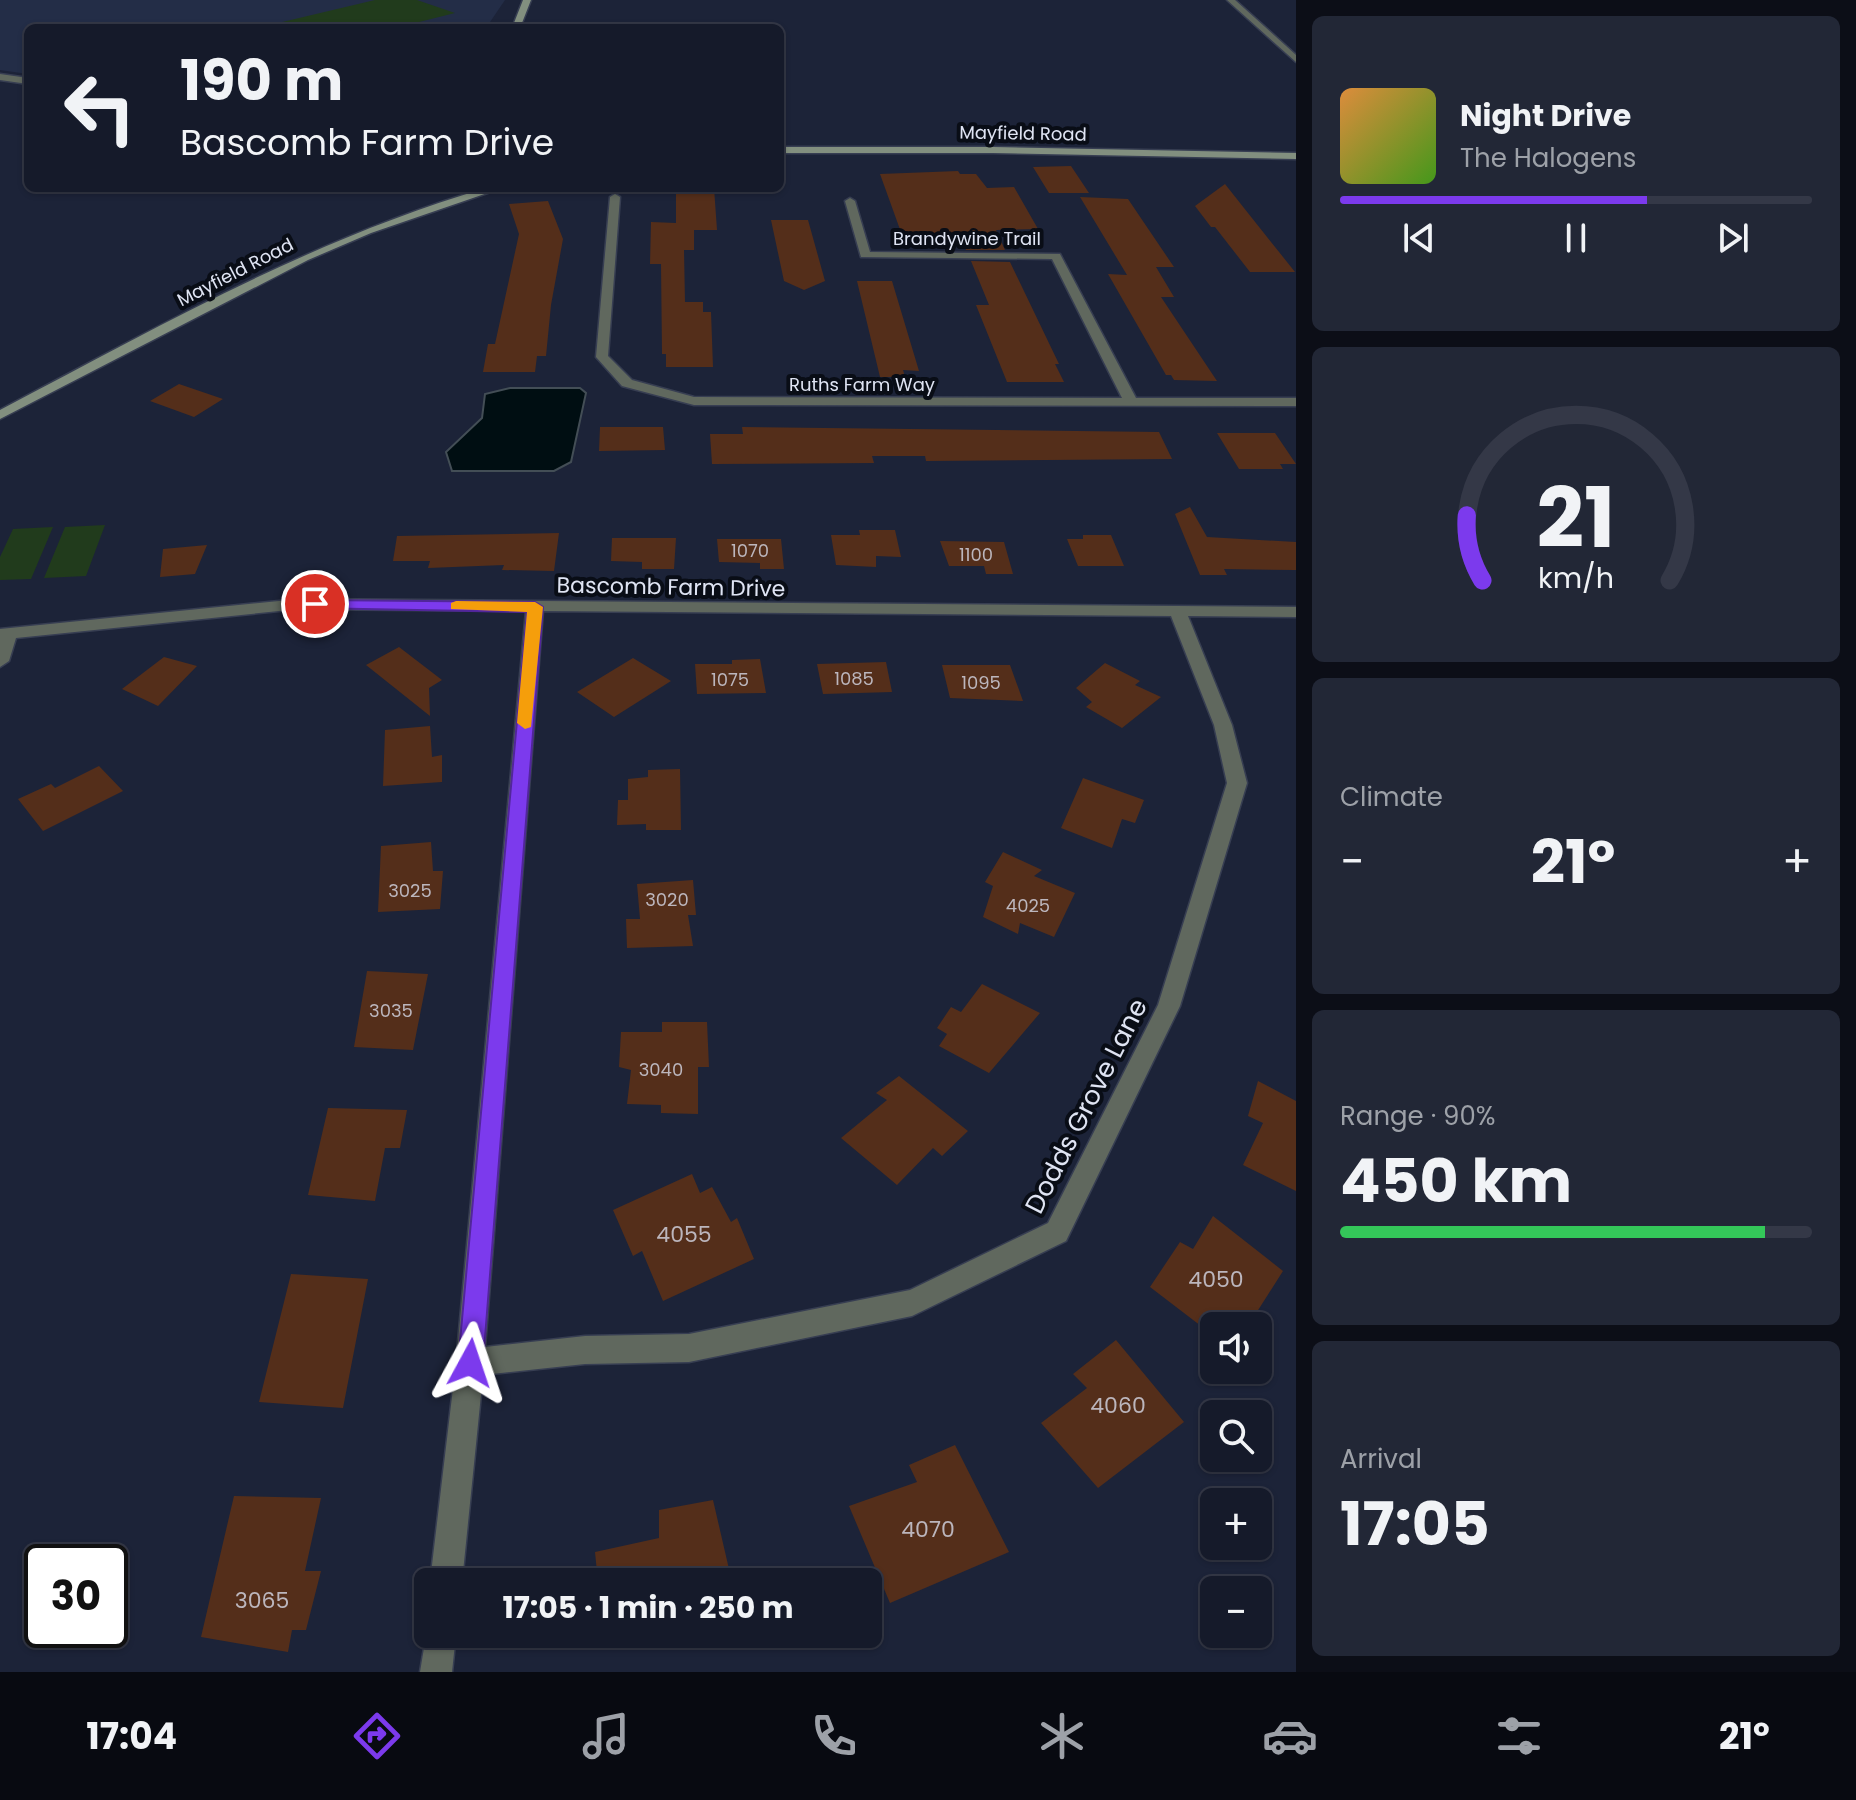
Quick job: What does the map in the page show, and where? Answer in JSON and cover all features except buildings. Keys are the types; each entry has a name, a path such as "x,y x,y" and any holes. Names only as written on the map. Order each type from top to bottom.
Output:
{"street":[{"path":"518,24 527,0"},
{"path":"1231,0 1296,59"},
{"path":"0,77 24,80"},
{"name":"Mayfield Road","path":"784,150 993,150 1296,159"},
{"name":"Mayfield Road","path":"0,415 316,251 415,212 483,192"},
{"name":"Ruths Farm Way","path":"615,197 602,357 627,383 694,401 1296,402"},
{"name":"Brandywine Trail","path":"850,201 865,255 1056,256 1131,402"},
{"name":"Bascomb Farm Drive","path":"4,634 263,606 1296,612"},
{"path":"448,1568 470,1363 535,607"},
{"name":"Dodds Grove Lane","path":"470,1363 585,1350 689,1348 912,1303 1057,1232 1169,1006 1237,783 1223,725 1178,612"},
{"path":"0,661 4,634"},
{"path":"436,1672 439,1648"}],"shaded area":[{"path":"0,0 505,0 489,24 24,24 24,73 0,70"},
{"path":"510,388 580,388 586,393 571,462 554,471 452,471 446,452 482,418 485,394"}],"green space":[{"path":"375,0 417,0 455,13 411,24 274,24"},
{"path":"105,525 86,576 44,578 65,527"},
{"path":"53,527 31,579 0,580 0,557 13,529"}],"slow traffic":[{"path":"456,606 535,607 525,723"}],"route":[{"path":"315,604 535,607 470,1363"}]}
